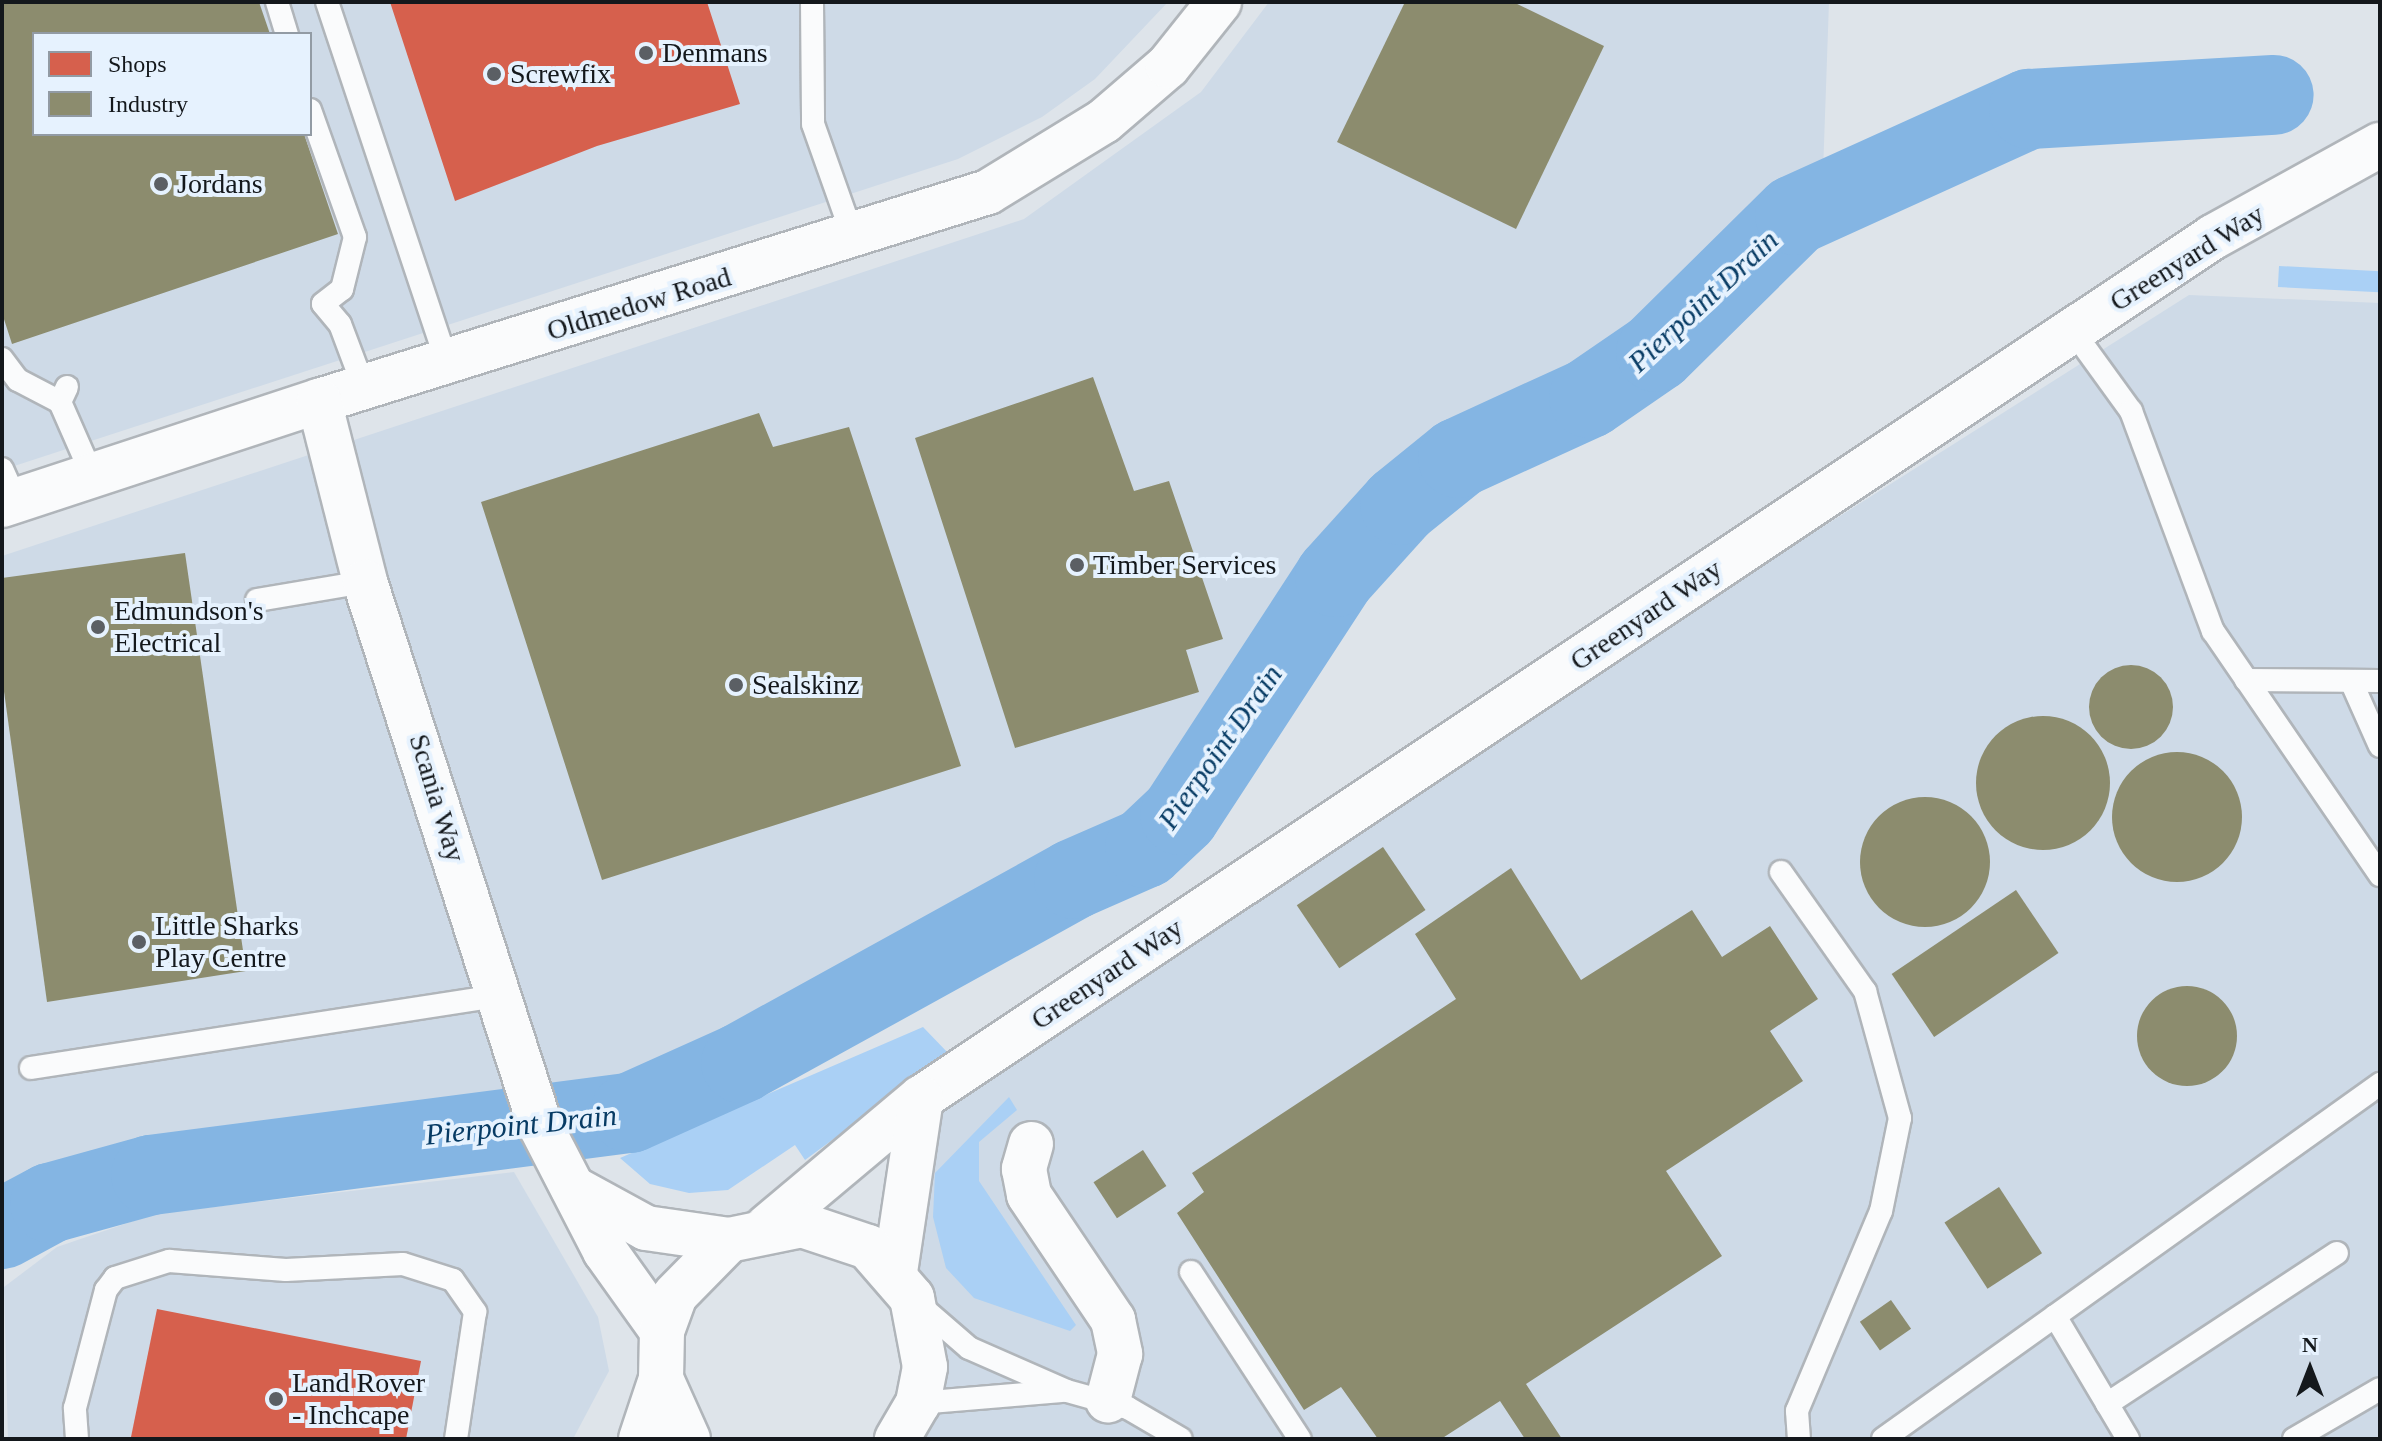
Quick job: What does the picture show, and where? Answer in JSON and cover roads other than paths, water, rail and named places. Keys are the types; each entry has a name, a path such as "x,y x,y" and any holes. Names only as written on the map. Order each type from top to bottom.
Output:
{"street":[{"name":"Oldmedow Road","path":"7,491 92,475 988,192 1054,156 1168,66 1219,2"},
{"name":"Greenyard Way","path":"748,1234 921,1098 2213,237 2380,145"},
{"name":"Scania Way","path":"319,401 365,582 540,1125 605,1251 662,1331"},
{"path":"905,1429 925,1367 903,1285 921,1098"},
{"path":"1031,1144 1024,1169 1029,1195 1113,1320 1120,1354 1087,1395"},
{"path":"573,1188 646,1228 748,1234 836,1232 903,1285"},
{"path":"641,1439 661,1379 662,1331 675,1295 748,1234"},
{"path":"661,1379 688,1439"}],"lane":[{"path":"277,2 286,32"},
{"path":"327,2 447,362"},
{"path":"812,2 813,124 853,237"},
{"path":"312,116 355,237 342,289 323,304 340,324 364,388"},
{"path":"2073,331 2131,411 2213,631 2380,875"},
{"path":"2,359 18,380 64,394 92,475"},
{"path":"257,600 365,582"},
{"path":"2246,680 2380,681"},
{"path":"2351,681 2380,746"},
{"path":"1781,872 1865,991 1900,1118 1881,1211 1797,1411 1799,1439"},
{"path":"31,1068 496,996"},
{"path":"1883,1439 2380,1084"},
{"path":"2107,1404 2337,1253"},
{"path":"77,1439 75,1408 106,1290 115,1278 169,1261 286,1270 403,1264 453,1280 475,1312 456,1439"},
{"path":"1191,1272 1300,1439"},
{"path":"903,1285 969,1348 1087,1395 1181,1439"},
{"path":"2055,1316 2128,1439"},
{"path":"2294,1439 2380,1389"},
{"path":"905,1429 1087,1395"}],"waterway":[{"name":"Pierpoint Drain","path":"2,1229 50,1203 151,1175 630,1113 741,1063 1074,879 1145,848 1180,815 1335,577 1400,505 1458,458 1589,398 1656,352 1795,215 2029,109 2274,95"}],"place":[{"name":"Denmans","path":"646,53"},
{"name":"Screwfix","path":"494,74"},
{"name":"Jordans","path":"161,184"},
{"name":"Timber Services","path":"1077,565"},
{"name":"Edmundson's Electrical","path":"98,627"},
{"name":"Sealskinz","path":"736,685"},
{"name":"Little Sharks Play Centre","path":"139,942"},
{"name":"Land Rover - Inchcape","path":"276,1399"}]}
